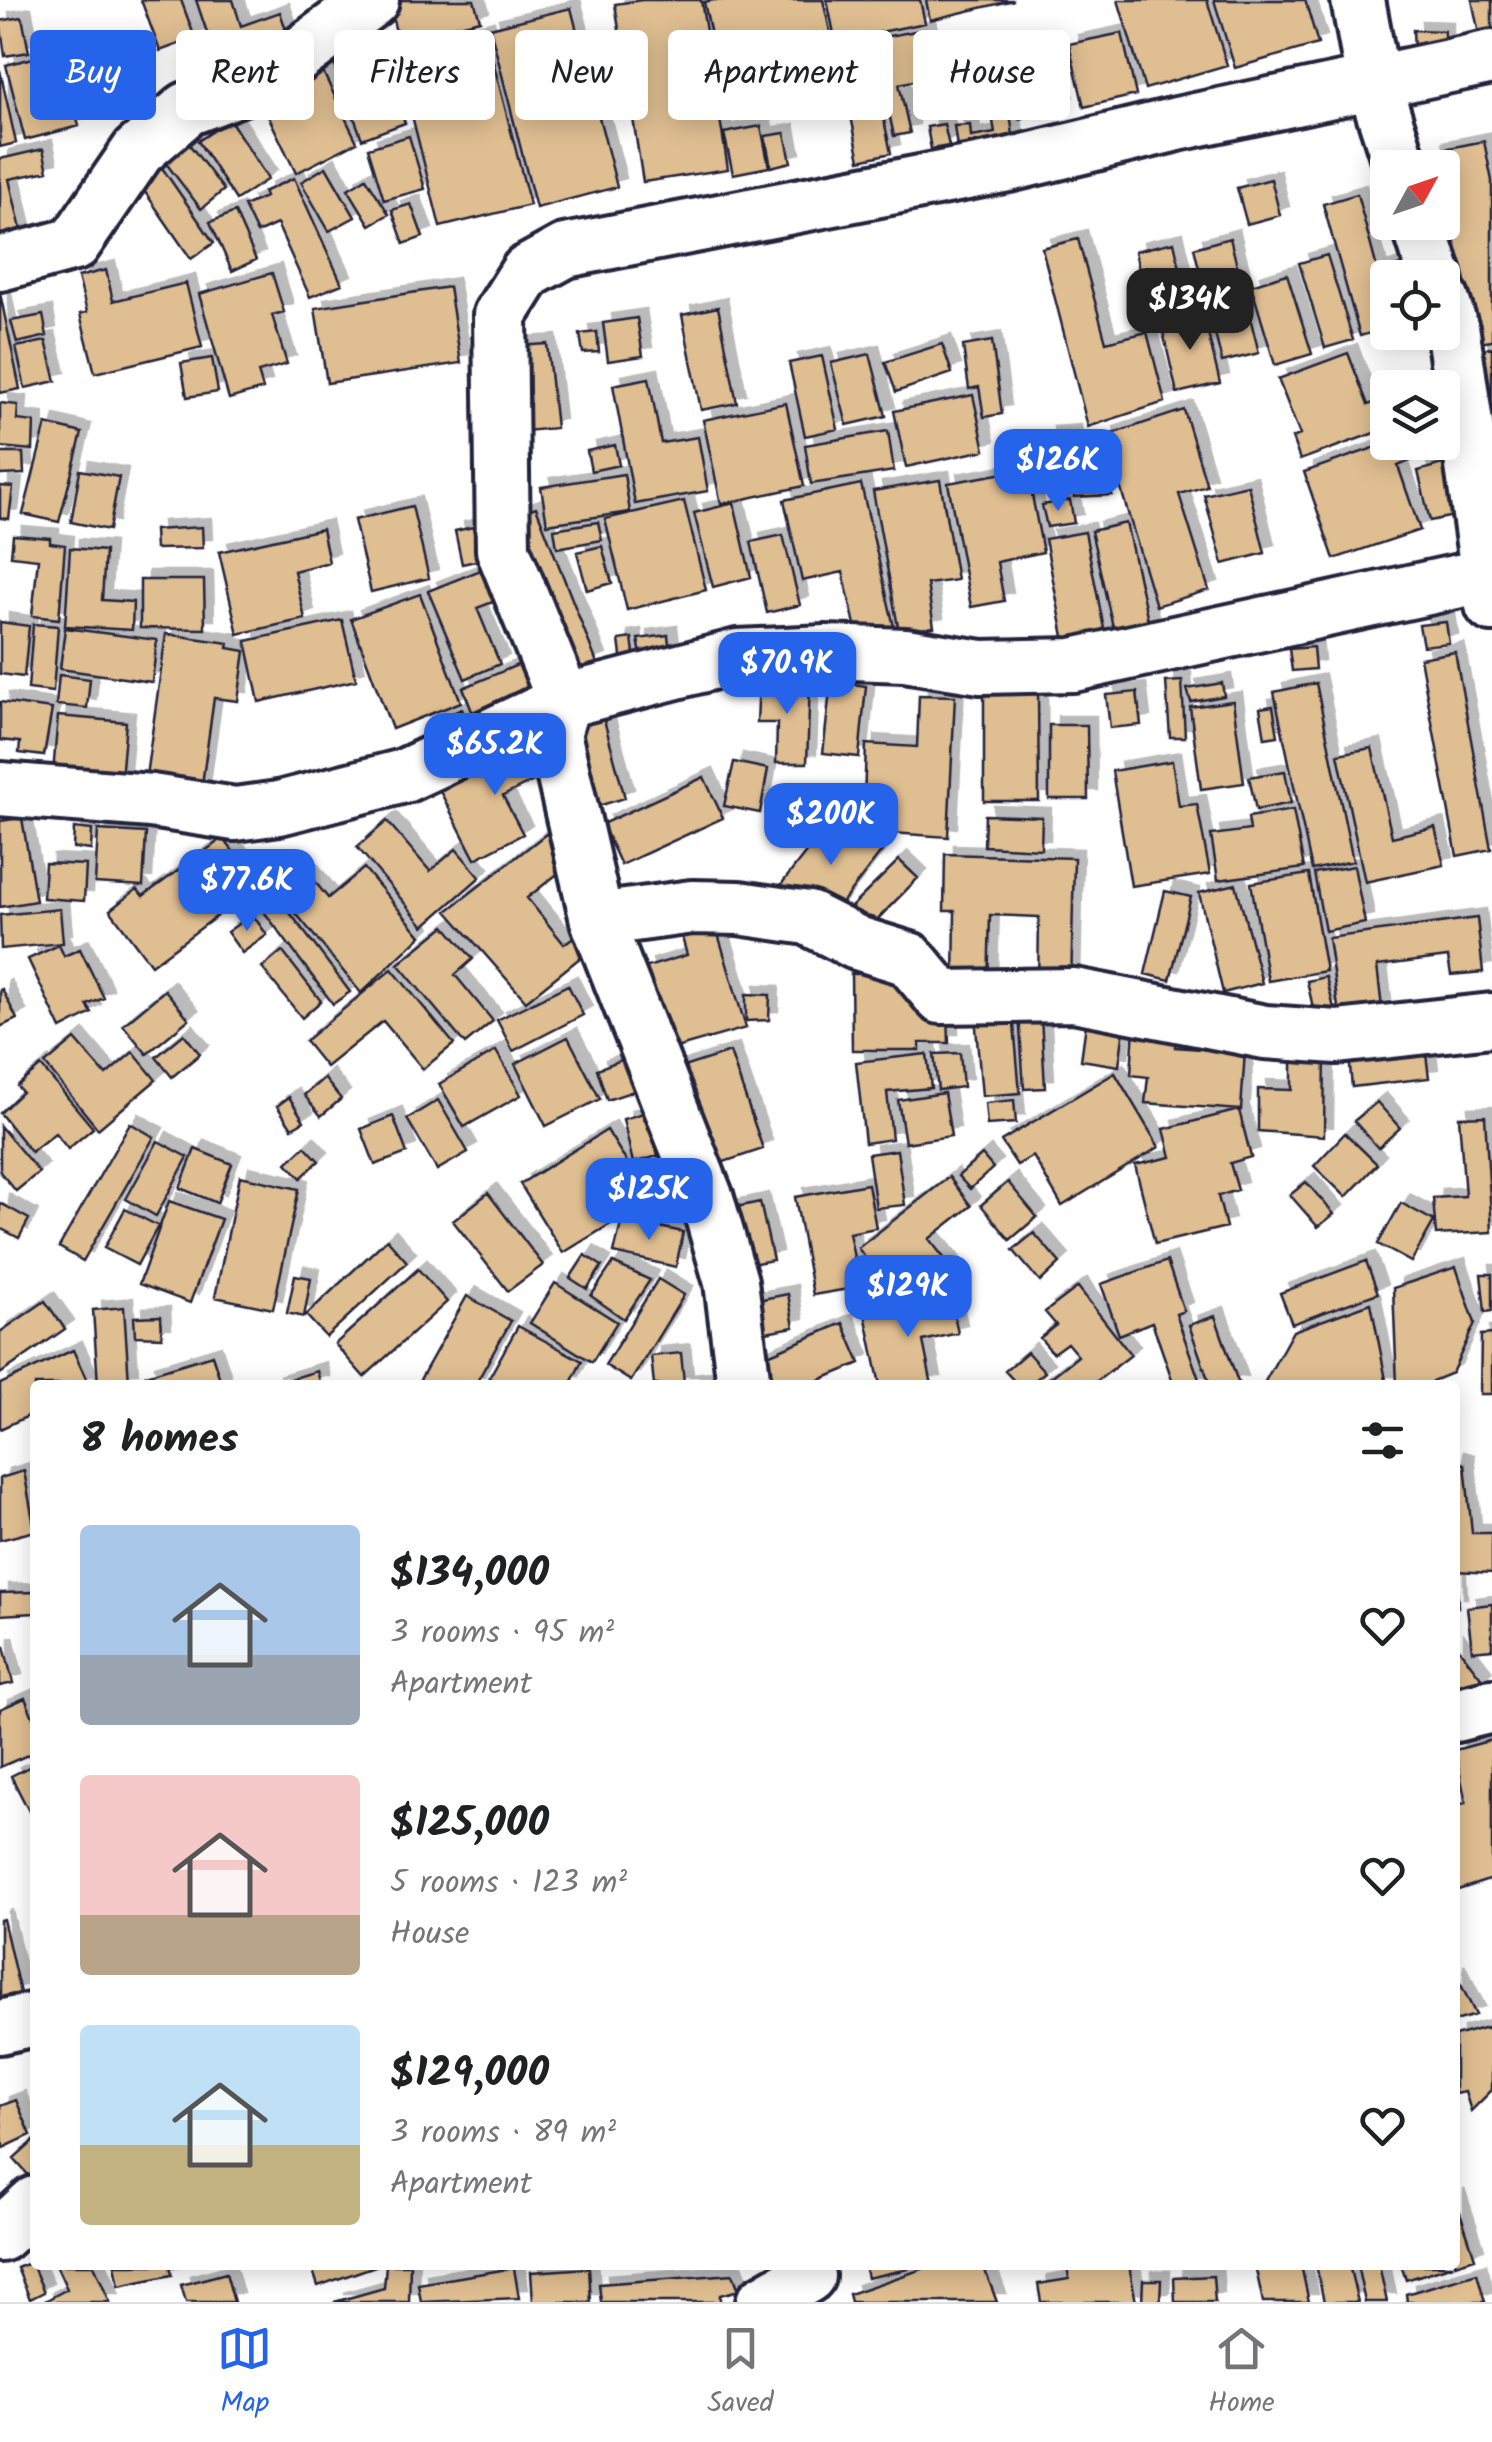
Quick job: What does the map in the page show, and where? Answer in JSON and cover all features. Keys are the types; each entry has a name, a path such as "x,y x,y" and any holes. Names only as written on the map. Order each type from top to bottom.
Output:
{"street":[{"path":"0,264 74,244 138,152 187,109 268,78 372,0"},
{"path":"1358,0 1373,81 1395,150"},
{"path":"743,1380 731,1282 707,1199 597,920 554,734 564,701 503,550 500,314 526,272 565,252 1008,166 1492,56"},
{"path":"0,789 151,801 235,814 279,808 404,776 564,701 738,656 826,652 905,656 981,667 1073,665 1490,584 1456,350"},
{"path":"597,920 692,907 739,908 808,918 857,942 909,958 941,997 1074,995 1266,1032 1337,1038 1492,1020"},
{"path":"1460,1715 1492,1706"},
{"path":"0,2026 30,2020"},
{"path":"0,2234 30,2208"},
{"path":"763,2302 808,2281"}],"building":[{"path":"141,0 181,0 192,30 176,30 176,45 160,51 156,30 152,30"},
{"path":"196,0 233,0 241,26 280,12 286,30 206,30"},
{"path":"388,0 474,0 480,20 439,30 396,30"},
{"path":"701,0 706,30 668,30 668,120 720,120 728,169 643,182 633,120 648,120 648,30 619,30 615,4"},
{"path":"823,0 830,30 710,30 704,2"},
{"path":"827,0 920,0 925,23 891,30 833,30"},
{"path":"926,0 1014,0 930,20"},
{"path":"1118,0 1207,0 1227,65 1145,89"},
{"path":"1214,0 1305,0 1318,44 1235,68"},
{"path":"1472,0 1492,0 1492,41 1481,44"},
{"path":"571,8 577,30 515,30 515,120 600,120 617,187 536,208 495,48 495,30 490,28"},
{"path":"22,17 29,52 5,56 0,21"},
{"path":"1413,30 1444,31 1444,53 1414,52"},
{"path":"913,31 913,81 899,84 910,133 894,136 891,120 893,35"},
{"path":"1122,33 1136,95 1084,107 1070,44"},
{"path":"30,59 30,120 77,120 79,126 25,140 6,65"},
{"path":"495,69 530,205 440,227 413,120 495,120"},
{"path":"0,70 16,143 0,147"},
{"path":"323,72 334,95 334,120 346,120 357,142 296,173 270,120 314,120 314,77"},
{"path":"230,120 268,179 236,200 198,141"},
{"path":"355,120 404,120 405,123 362,139"},
{"path":"852,120 884,120 891,153 860,160"},
{"path":"993,120 1011,120 1016,157 959,162 954,126 970,125 971,137 995,133"},
{"path":"944,124 949,146 931,149 927,127"},
{"path":"761,126 769,167 733,174 724,133"},
{"path":"785,133 791,162 771,167 765,136"},
{"path":"409,136 425,189 384,200 368,148"},
{"path":"186,140 224,190 201,209 162,158"},
{"path":"1484,141 1492,181 1492,340 1472,343 1460,283 1460,260 1455,260 1451,240 1460,240 1460,150 1439,150"},
{"path":"43,149 48,171 9,179 24,242 0,247 0,159"},
{"path":"156,159 214,243 191,259 134,176"},
{"path":"326,167 355,217 329,231 301,182"},
{"path":"294,178 342,284 310,297 277,224 257,233 244,206"},
{"path":"366,178 389,214 370,225 348,189"},
{"path":"1271,179 1280,215 1247,224 1237,188"},
{"path":"1357,194 1375,260 1370,260 1370,333 1360,336 1323,204"},
{"path":"411,204 423,237 404,244 392,210"},
{"path":"235,212 256,260 232,271 210,222"},
{"path":"1230,238 1259,353 1222,362 1194,248"},
{"path":"1078,239 1106,342 1147,332 1165,402 1088,427 1042,248"},
{"path":"1174,242 1189,307 1149,316 1135,251"},
{"path":"1327,255 1353,340 1325,348 1299,263"},
{"path":"106,270 113,301 186,283 202,347 95,373 80,314 87,312 78,277"},
{"path":"272,273 284,312 272,315 287,364 258,372 263,389 229,399 199,294"},
{"path":"1287,274 1312,354 1275,365 1251,285"},
{"path":"449,287 461,363 327,383 315,308"},
{"path":"0,293 20,389 0,393"},
{"path":"718,307 737,403 701,410 682,315"},
{"path":"1203,313 1220,383 1177,393 1161,323"},
{"path":"43,315 47,336 17,343 11,321"},
{"path":"637,318 643,356 608,361 603,323"},
{"path":"597,332 599,352 583,353 580,334"},
{"path":"46,341 56,381 25,388 16,347"},
{"path":"992,341 1002,414 984,417 979,387 969,389 963,346"},
{"path":"547,344 556,428 526,431 517,346"},
{"path":"942,344 952,373 896,392 885,362"},
{"path":"1492,347 1492,403 1479,350"},
{"path":"1348,353 1370,404 1370,435 1300,460 1292,438 1300,435 1278,379"},
{"path":"870,354 886,416 847,425 831,363"},
{"path":"822,356 838,429 805,436 789,363"},
{"path":"212,358 218,392 187,397 181,363"},
{"path":"649,378 661,443 698,437 708,491 635,504 613,385"},
{"path":"973,395 985,450 906,467 894,411"},
{"path":"0,403 18,405 17,420 34,422 33,450 0,447"},
{"path":"786,403 804,486 721,504 703,420"},
{"path":"1184,410 1207,486 1179,494 1209,590 1156,606 1105,436"},
{"path":"46,424 82,433 59,522 23,514"},
{"path":"888,431 894,471 811,484 805,445"},
{"path":"1072,434 1075,457 1048,460 1045,436"},
{"path":"615,445 619,465 591,471 587,451"},
{"path":"1370,449 1370,460 1412,460 1398,466 1420,530 1334,559 1304,472"},
{"path":"0,453 23,453 24,474 0,475"},
{"path":"1449,462 1463,514 1430,521 1418,471"},
{"path":"1027,469 1043,552 997,562 1004,601 971,607 948,483"},
{"path":"1110,469 1112,495 1074,497 1074,470"},
{"path":"80,470 119,477 109,530 71,522"},
{"path":"624,474 630,512 547,524 541,487"},
{"path":"940,480 957,580 927,584 934,627 899,632 873,491"},
{"path":"861,484 895,631 858,638 843,572 802,581 784,500"},
{"path":"1248,485 1265,553 1223,564 1204,495"},
{"path":"0,486 13,487 9,519 0,518"},
{"path":"1070,500 1074,523 1047,527 1042,505"},
{"path":"684,501 706,590 627,610 605,519"},
{"path":"734,503 751,577 713,587 694,513"},
{"path":"412,506 429,578 371,592 354,520"},
{"path":"536,507 597,663 572,672 511,516"},
{"path":"598,522 602,540 557,548 554,529"},
{"path":"1126,523 1151,633 1116,640 1091,531"},
{"path":"202,527 203,548 155,549 154,530"},
{"path":"473,527 480,560 462,564 455,531"},
{"path":"322,529 329,562 294,571 305,619 238,634 219,552"},
{"path":"1085,532 1107,644 1067,652 1045,539"},
{"path":"13,535 50,538 50,543 65,545 59,619 32,616 38,559 11,556"},
{"path":"783,535 800,605 767,613 751,542"},
{"path":"602,546 612,583 587,590 577,552"},
{"path":"70,548 105,551 102,600 133,602 132,630 65,626"},
{"path":"493,565 506,597 477,608 500,664 465,679 428,591"},
{"path":"140,580 204,580 205,629 140,628"},
{"path":"420,594 461,702 392,729 351,619"},
{"path":"342,620 356,680 259,702 246,641"},
{"path":"0,622 29,626 24,677 0,674"},
{"path":"1446,622 1449,643 1423,646 1419,625"},
{"path":"33,624 58,626 53,692 28,689"},
{"path":"65,628 157,640 152,682 60,669"},
{"path":"166,634 229,643 228,648 245,651 238,701 214,698 201,792 145,783"},
{"path":"668,635 671,661 643,665 638,639"},
{"path":"632,638 635,661 622,664 619,640"},
{"path":"1313,647 1315,669 1292,671 1289,649"},
{"path":"1455,652 1491,849 1457,856 1420,658"},
{"path":"534,658 551,696 478,727 463,688"},
{"path":"59,675 90,679 87,708 56,705"},
{"path":"759,679 810,682 807,763 776,763 777,723 757,723"},
{"path":"831,681 866,686 859,757 823,753"},
{"path":"1182,681 1185,737 1170,737 1166,682"},
{"path":"1222,683 1224,696 1191,702 1187,689"},
{"path":"1316,683 1353,861 1312,870 1274,692"},
{"path":"984,692 1038,692 1039,801 984,801"},
{"path":"1137,692 1141,725 1110,728 1106,695"},
{"path":"919,695 955,696 948,837 863,831 866,744 917,747"},
{"path":"1233,701 1244,783 1201,789 1190,707"},
{"path":"0,702 52,709 44,756 19,753 20,742 0,740"},
{"path":"1273,706 1278,736 1265,738 1260,708"},
{"path":"462,709 469,726 439,739 432,722"},
{"path":"58,716 126,722 120,791 52,784"},
{"path":"604,720 625,798 588,809 566,730"},
{"path":"1049,725 1087,725 1088,799 1049,799"},
{"path":"541,740 556,770 503,796 523,834 475,859 440,791"},
{"path":"1372,748 1392,837 1435,827 1444,865 1365,882 1338,754"},
{"path":"1172,761 1179,806 1197,804 1210,874 1131,886 1112,771"},
{"path":"734,762 768,769 760,813 724,806"},
{"path":"1285,771 1291,803 1256,810 1249,777"},
{"path":"704,777 723,818 621,865 602,824"},
{"path":"1293,810 1304,868 1218,880 1211,835 1250,830 1248,817"},
{"path":"835,815 882,851 827,922 780,886"},
{"path":"985,815 1042,817 1041,849 984,846"},
{"path":"22,818 36,901 0,907 0,821"},
{"path":"387,821 430,871 456,849 480,877 424,926 357,847"},
{"path":"74,828 92,830 91,850 73,848"},
{"path":"98,830 146,833 143,886 95,883"},
{"path":"551,830 575,860 527,898 564,944 584,929 596,945 526,1001 447,911"},
{"path":"223,838 259,885 151,965 110,910 137,889 143,896"},
{"path":"945,854 1074,858 1071,989 1038,989 1039,917 990,915 988,988 954,986 955,911 944,911"},
{"path":"296,858 328,898 364,868 421,936 361,993 268,879"},
{"path":"899,860 918,878 862,935 842,916"},
{"path":"45,863 86,865 84,901 43,898"},
{"path":"1354,866 1365,923 1325,931 1314,873"},
{"path":"1309,874 1326,971 1268,981 1251,883"},
{"path":"1236,884 1262,983 1223,993 1199,893"},
{"path":"1165,891 1191,897 1170,980 1145,974"},
{"path":"278,897 350,992 333,1004 262,909"},
{"path":"60,909 63,943 1,949 0,915"},
{"path":"252,914 267,935 242,953 227,932"},
{"path":"713,917 746,1028 669,1050 644,968 687,955 679,927"},
{"path":"1477,918 1483,972 1451,975 1448,957 1377,966 1382,1008 1339,1014 1328,938"},
{"path":"445,926 473,959 455,975 493,1021 465,1044 398,964"},
{"path":"59,945 64,956 80,949 104,998 87,1005 92,1013 61,1029 28,959"},
{"path":"282,951 321,1001 302,1018 262,968"},
{"path":"392,969 454,1044 423,1069 383,1021 326,1067 305,1041"},
{"path":"918,973 919,1013 948,1013 949,1043 920,1043 920,1050 852,1050 851,974"},
{"path":"1326,977 1334,1008 1314,1012 1307,981"},
{"path":"568,985 583,1015 513,1051 497,1020"},
{"path":"0,990 17,1019 0,1027"},
{"path":"165,990 189,1019 147,1054 123,1025"},
{"path":"746,994 770,995 769,1020 746,1021"},
{"path":"1040,998 1045,1088 1024,1089 1018,999"},
{"path":"1012,1001 1020,1093 982,1096 974,1004"},
{"path":"1089,1002 1127,1007 1119,1066 1081,1060"},
{"path":"1135,1011 1177,1017 1175,1047 1215,1050 1216,1034 1246,1036 1241,1110 1145,1103 1148,1077 1131,1075"},
{"path":"184,1034 200,1054 172,1077 156,1057"},
{"path":"568,1037 600,1099 546,1126 515,1064"},
{"path":"1424,1038 1429,1078 1352,1087 1348,1046"},
{"path":"75,1039 106,1075 133,1052 156,1080 98,1129 45,1064"},
{"path":"1292,1047 1325,1048 1324,1136 1258,1131 1258,1089 1292,1090"},
{"path":"496,1051 521,1095 464,1127 439,1084"},
{"path":"730,1052 763,1149 709,1167 677,1069"},
{"path":"960,1053 963,1087 938,1090 934,1054"},
{"path":"927,1054 931,1088 887,1092 892,1139 865,1143 856,1062"},
{"path":"632,1056 643,1088 607,1100 597,1069"},
{"path":"41,1066 93,1128 68,1149 55,1133 31,1152 0,1113 22,1092 17,1086"},
{"path":"1115,1073 1159,1147 1062,1206 1033,1156 1017,1165 1001,1141"},
{"path":"324,1078 341,1099 321,1116 304,1095"},
{"path":"944,1093 951,1136 905,1143 898,1100"},
{"path":"289,1097 304,1121 292,1128 277,1106"},
{"path":"438,1100 468,1152 437,1170 407,1119"},
{"path":"1014,1100 1016,1123 987,1125 985,1103"},
{"path":"1377,1102 1400,1128 1378,1148 1354,1121"},
{"path":"1239,1110 1251,1157 1230,1163 1238,1190 1218,1196 1226,1227 1155,1244 1135,1165 1171,1157 1164,1129"},
{"path":"647,1112 658,1156 633,1163 623,1119"},
{"path":"393,1116 407,1153 375,1165 361,1129"},
{"path":"1485,1116 1492,1232 1436,1235 1433,1198 1465,1196 1459,1117"},
{"path":"130,1123 154,1137 83,1261 59,1247"},
{"path":"0,1126 39,1172 16,1191 0,1172"},
{"path":"607,1130 650,1200 563,1253 520,1184"},
{"path":"1345,1133 1377,1164 1346,1197 1314,1166"},
{"path":"158,1141 188,1157 156,1216 126,1199"},
{"path":"305,1146 319,1161 301,1178 287,1163"},
{"path":"195,1149 232,1164 217,1203 180,1188"},
{"path":"897,1150 905,1205 876,1208 868,1154"},
{"path":"982,1155 993,1168 970,1189 958,1176"},
{"path":"675,1170 686,1198 659,1208 653,1193 664,1189 659,1175"},
{"path":"240,1176 299,1189 273,1309 215,1297"},
{"path":"949,1177 971,1206 929,1239 952,1268 900,1305 858,1248"},
{"path":"1008,1182 1037,1217 1010,1240 981,1205"},
{"path":"1306,1182 1334,1214 1318,1227 1290,1195"},
{"path":"868,1184 876,1228 849,1233 860,1287 813,1295 795,1197"},
{"path":"488,1193 543,1265 508,1291 453,1221"},
{"path":"169,1201 221,1219 190,1303 139,1284"},
{"path":"760,1202 773,1260 740,1266 727,1209"},
{"path":"0,1203 29,1219 19,1238 0,1228"},
{"path":"1401,1203 1434,1221 1411,1262 1378,1244"},
{"path":"125,1209 158,1226 137,1265 104,1248"},
{"path":"622,1219 683,1232 676,1267 614,1253"},
{"path":"1034,1233 1060,1263 1040,1282 1013,1250"},
{"path":"387,1239 407,1262 326,1337 306,1315"},
{"path":"585,1255 602,1266 587,1289 570,1278"},
{"path":"1167,1261 1184,1311 1176,1314 1199,1380 1172,1380 1152,1322 1119,1335 1101,1284"},
{"path":"1366,1261 1378,1293 1292,1324 1280,1293"},
{"path":"613,1263 650,1280 624,1319 591,1296"},
{"path":"1456,1267 1475,1323 1452,1373 1434,1380 1397,1380 1393,1288"},
{"path":"418,1269 447,1302 364,1377 335,1344"},
{"path":"1481,1274 1492,1274 1492,1311 1485,1312"},
{"path":"295,1275 311,1278 304,1317 287,1313"},
{"path":"658,1279 684,1295 632,1380 605,1365"},
{"path":"555,1283 617,1322 592,1362 530,1323"},
{"path":"1078,1287 1131,1355 1098,1380 1047,1380 1078,1356 1067,1343 1053,1353 1040,1338 1056,1325 1045,1312"},
{"path":"788,1294 794,1327 749,1335 742,1303"},
{"path":"467,1296 511,1321 478,1380 420,1380"},
{"path":"950,1297 958,1333 923,1341 931,1380 879,1380 865,1314"},
{"path":"45,1301 65,1329 0,1374 0,1332"},
{"path":"1371,1303 1386,1380 1266,1380 1293,1331"},
{"path":"124,1307 129,1380 98,1380 93,1310"},
{"path":"161,1316 162,1337 135,1336 134,1317"},
{"path":"1215,1316 1237,1380 1208,1380 1189,1325"},
{"path":"843,1323 860,1363 820,1380 756,1380 749,1363"},
{"path":"518,1326 582,1361 572,1380 489,1378"},
{"path":"1492,1334 1492,1394 1480,1394 1481,1335"},
{"path":"73,1350 87,1380 30,1380 30,1415 0,1429 0,1384"},
{"path":"1027,1352 1045,1372 1035,1380 1013,1380 1005,1371"},
{"path":"681,1353 684,1380 653,1380 651,1356"},
{"path":"212,1355 220,1380 148,1380 146,1375"},
{"path":"317,1371 320,1380 287,1380"},
{"path":"1460,1462 1465,1464 1472,1533 1492,1533 1492,1573 1460,1571"},
{"path":"24,1471 30,1532 0,1540 0,1478"},
{"path":"30,1592 30,1613 0,1615 0,1593"},
{"path":"1492,1604 1492,1649 1472,1651 1467,1607"},
{"path":"4,1646 13,1683 0,1686 0,1647"},
{"path":"1460,1650 1483,1680 1460,1700"},
{"path":"25,1698 30,1710 30,1754 0,1767 0,1709"},
{"path":"1492,1740 1492,1879 1460,1889 1460,1804 1466,1803 1460,1749"},
{"path":"30,1766 30,1813 11,1776"},
{"path":"3,1919 20,1993 0,1997 0,1920"},
{"path":"1460,1983 1476,2015 1460,2020"},
{"path":"1487,2027 1492,2035 1492,2090 1471,2111 1465,2092 1460,2093 1460,2035"},
{"path":"16,2100 30,2133 3,2148 0,2106"},
{"path":"30,2145 30,2177 14,2159"},
{"path":"1460,2212 1475,2258 1460,2262"},
{"path":"30,2262 30,2270 34,2270 44,2292 30,2299 17,2268"},
{"path":"58,2270 96,2270 110,2302 43,2302 67,2289"},
{"path":"116,2270 171,2270 172,2275 119,2286"},
{"path":"313,2270 364,2270 318,2286"},
{"path":"386,2270 410,2270 409,2302 334,2302 384,2288"},
{"path":"514,2270 519,2298 421,2302 418,2284"},
{"path":"589,2270 591,2302 533,2302 531,2272"},
{"path":"865,2270 903,2270 867,2278"},
{"path":"919,2270 985,2270 997,2302 851,2302 849,2294"},
{"path":"1068,2270 1130,2270 1136,2302 1041,2302 1038,2284 1069,2279"},
{"path":"1256,2270 1302,2270 1309,2302 1263,2302"},
{"path":"1317,2270 1350,2270 1358,2302 1324,2302"},
{"path":"1358,2270 1380,2270 1387,2302 1365,2302"},
{"path":"1403,2270 1437,2270 1406,2280"},
{"path":"226,2273 234,2302 186,2302 181,2285"},
{"path":"1477,2273 1485,2302 1407,2302 1406,2294"},
{"path":"733,2274 739,2290 720,2295 720,2302 601,2302 599,2284"},
{"path":"1213,2276 1215,2302 1175,2302 1174,2278"},
{"path":"1143,2280 1161,2280 1160,2302 1142,2302"}]}
